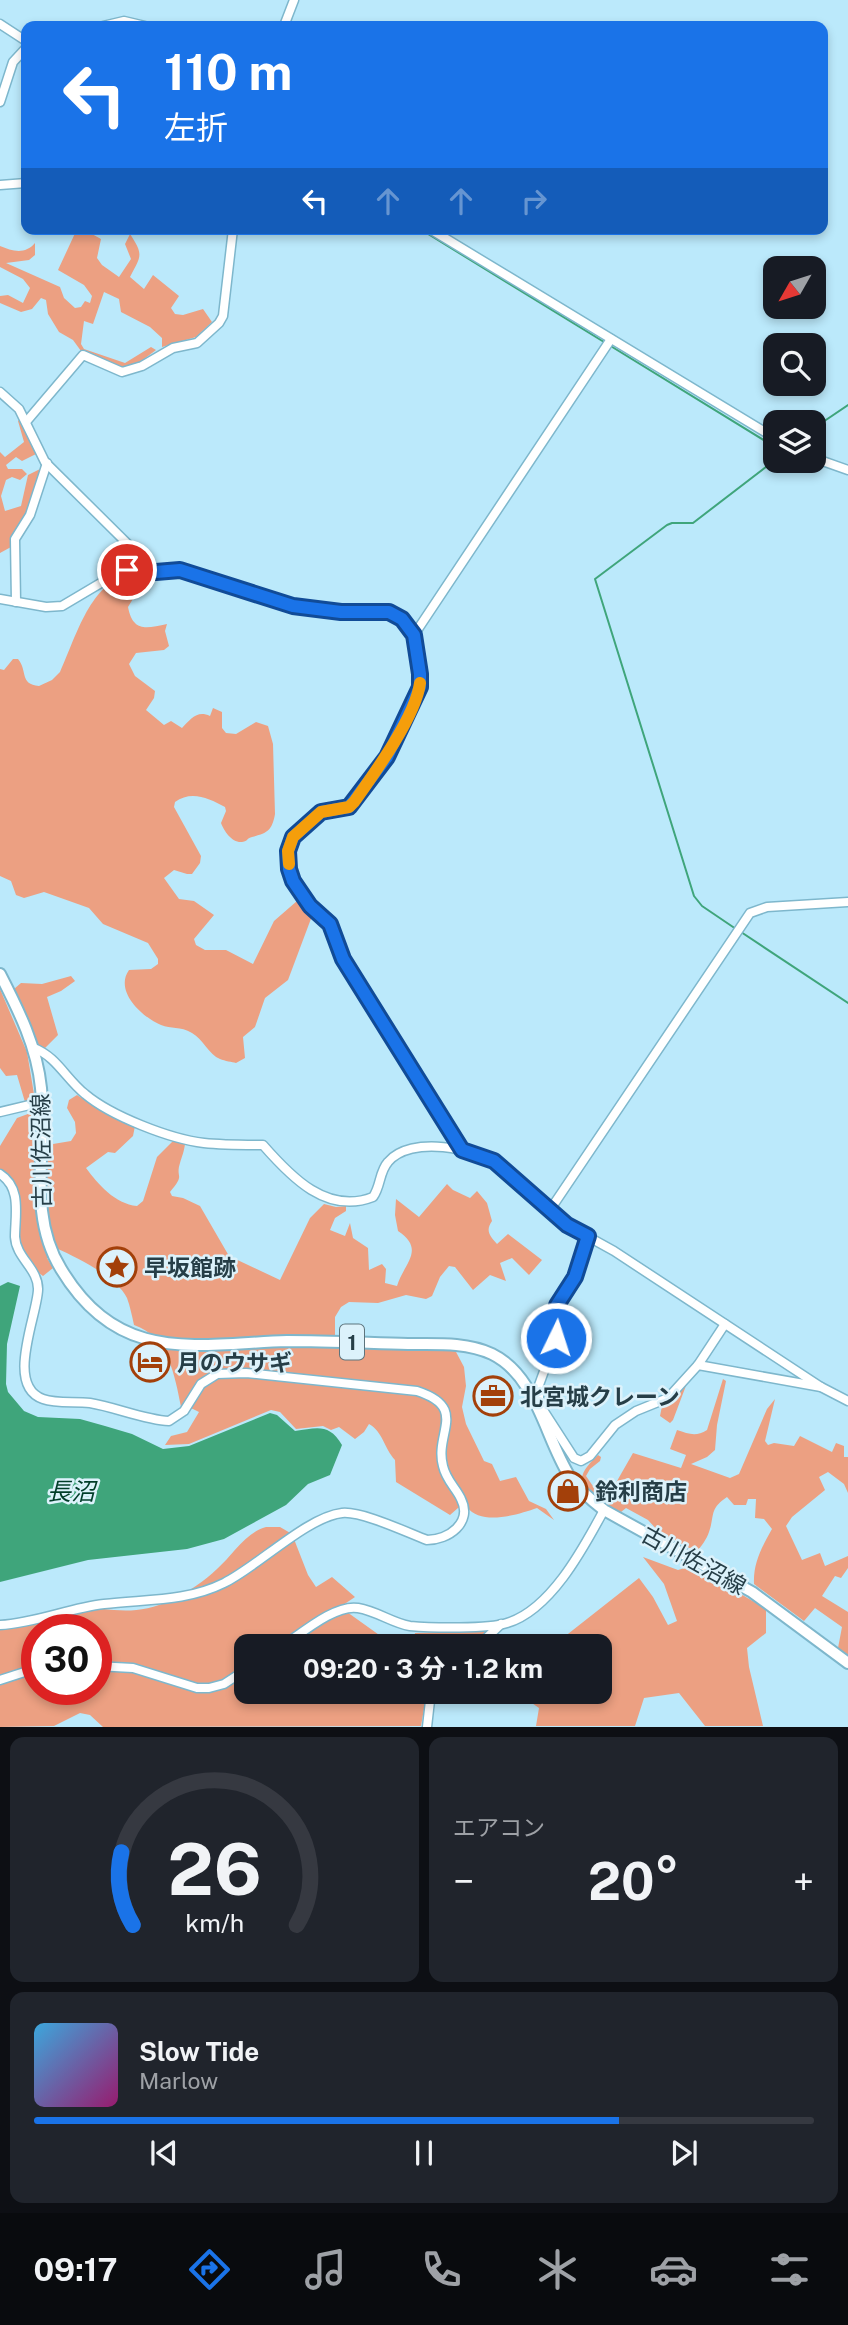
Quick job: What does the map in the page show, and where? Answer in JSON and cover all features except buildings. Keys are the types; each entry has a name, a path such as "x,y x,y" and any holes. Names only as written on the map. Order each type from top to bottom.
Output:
{"main road":[{"name":"古川佐沼線","path":"0,974 34,1048 42,1102 40,1201 49,1245 60,1268 78,1293 103,1317 118,1328 146,1340 178,1346 325,1342 470,1347 489,1353 512,1368 525,1385 541,1411 572,1480 586,1496 604,1510 752,1592 848,1663"}],"street":[{"path":"286,21 294,0"},
{"path":"0,24 21,38"},
{"path":"0,102 13,62 21,53"},
{"path":"0,185 21,183"},
{"path":"26,422 83,355 122,372 132,370 173,348 197,343 219,323 225,307 232,235"},
{"path":"440,235 609,342 763,431"},
{"path":"414,635 609,342"},
{"path":"0,392 15,405 47,463 156,572"},
{"path":"826,462 848,470"},
{"path":"16,602 15,539 30,515 47,463"},
{"path":"0,599 46,607 62,606 121,571 180,570 281,603 341,612 389,612 402,619 414,635 420,687 387,757 349,807 321,812 293,837 288,858 293,881 310,906 330,924 343,959 462,1150"},
{"path":"550,1210 750,913 761,908 848,902"},
{"path":"34,1048 49,1056 78,1088 105,1108 187,1140 263,1145 308,1188 328,1200 373,1197 387,1164 402,1153 430,1147 462,1150 494,1161 567,1225 821,1387 848,1401"},
{"path":"0,1112 42,1102"},
{"path":"0,1174 9,1181 15,1193 16,1248 37,1282 37,1299 29,1329 25,1374 35,1395 53,1401 92,1403 169,1421 184,1411 201,1384 216,1374 246,1373 390,1386 417,1391 432,1396 446,1413 442,1463 447,1479 461,1498 464,1509 459,1527 439,1540 427,1540 360,1515 334,1514 318,1521 240,1574 203,1593 102,1604 41,1619 0,1625"},
{"path":"588,1236 575,1277 556,1309 556,1338 539,1385 541,1411 574,1458 584,1460 615,1425 636,1411 668,1398 698,1365 725,1324"},
{"path":"698,1365 821,1387"},
{"path":"301,1634 335,1612 348,1608 359,1608 397,1624 410,1626 500,1624 525,1614 567,1575 604,1510"},
{"path":"490,1634 500,1624"},
{"path":"112,1667 132,1668 197,1688 224,1684 234,1677"},
{"path":"0,1680 21,1673"},
{"path":"427,1727 430,1704"}],"shaded area":[{"path":"74,235 94,235 101,239 97,258 119,277 131,259 125,244 131,235 139,256 130,277 144,289 153,275 179,296 171,308 175,314 183,315 203,309 212,322 196,337 162,347 162,338 150,327 121,312 119,299 104,292 93,324 84,321 81,344 84,349 125,363 151,347 156,350 140,362 122,368 81,351 73,340 59,332 48,314 46,300 41,298 32,309 21,312 0,303 0,296 8,295 23,303 30,288 23,279 0,267 0,246 23,251 35,243 35,255 29,260 6,263 60,287 64,298 75,308 81,307 85,301 90,303 92,296 84,285 58,270"},
{"path":"20,419 36,454 22,461 16,457 6,465 8,469 22,469 27,474 20,480 12,477 6,480 1,496 5,511 21,506 28,475 42,468 28,513 12,537 11,547 0,553 0,452 5,457 24,442 18,421"},
{"path":"126,576 137,582 139,589 128,607 133,621 142,627 167,624 165,631 169,646 164,650 136,653 129,664 135,676 155,691 146,710 164,725 171,721 182,728 198,715 210,716 213,708 222,712 222,728 226,733 236,734 256,722 268,726 273,744 275,814 270,828 265,832 244,842 235,841 221,823 225,807 206,798 194,796 187,796 175,802 174,807 201,856 200,863 192,874 174,870 164,878 179,899 194,901 214,915 194,939 196,945 205,950 226,950 253,964 274,921 297,901 312,916 288,980 265,998 255,1027 243,1037 245,1058 236,1063 216,1057 192,1033 154,1021 132,1002 125,986 129,970 151,969 158,964 158,959 148,943 103,924 89,908 44,892 24,898 16,895 11,881 0,876 0,669 4,670 13,659 18,659 29,683 39,686 52,680 60,672 93,602 113,581"},
{"path":"71,976 75,981 47,997 58,1035 45,1048 37,1044 14,989 21,983 42,984"},
{"path":"0,989 27,1052 35,1100 25,1102 17,1075 6,1076 0,1068"},
{"path":"77,1095 100,1110 135,1126 133,1136 115,1153 108,1152 86,1168 108,1192 121,1201 137,1206 143,1201 157,1157 173,1141 185,1144 179,1179 170,1192 172,1196 200,1206 229,1256 280,1280 310,1218 324,1204 346,1206 346,1211 335,1218 330,1230 345,1236 350,1223 353,1238 368,1248 369,1270 382,1264 386,1269 385,1283 397,1286 412,1251 411,1244 398,1231 396,1199 419,1217 447,1184 470,1198 477,1191 487,1203 492,1221 489,1233 497,1244 508,1234 542,1260 529,1275 512,1258 500,1263 506,1281 490,1275 473,1290 455,1267 449,1266 440,1277 432,1296 426,1299 406,1295 378,1303 349,1302 341,1307 335,1317 335,1346 455,1350 464,1367 466,1386 462,1407 466,1424 484,1461 492,1464 500,1481 516,1477 529,1501 546,1509 554,1520 537,1508 510,1516 490,1518 473,1513 467,1507 458,1508 450,1515 396,1482 395,1460 377,1431 369,1424 355,1439 339,1427 331,1430 323,1426 296,1429 280,1412 271,1410 189,1444 165,1445 171,1436 187,1432 199,1412 181,1407 168,1358 155,1338 134,1325 127,1298 122,1290 96,1269 58,1249 47,1258 53,1268 43,1276 33,1268 18,1236 15,1187 10,1177 0,1169 0,1146 17,1118 36,1111 35,1147 71,1141 76,1133 75,1122 67,1108 69,1100"},
{"path":"723,1379 726,1381 715,1450 691,1464 730,1478 739,1474 767,1409 775,1399 765,1441 768,1445 774,1443 794,1446 800,1436 832,1452 836,1443 844,1446 844,1457 848,1457 848,1493 844,1484 828,1472 819,1477 825,1490 792,1517 786,1526 802,1560 820,1553 825,1566 848,1556 848,1568 841,1578 835,1576 822,1596 848,1612 848,1655 838,1648 842,1627 815,1608 804,1621 754,1584 757,1562 772,1529 764,1519 755,1518 756,1499 748,1499 746,1505 734,1505 727,1497 721,1501 715,1509 707,1537 697,1552 659,1532 648,1520 626,1508 621,1512 605,1503 584,1484 584,1472 598,1455 601,1457 600,1461 586,1476 604,1497 633,1453 681,1468 686,1455 670,1449 677,1430 696,1434 707,1430"},
{"path":"687,1383 670,1423 660,1416 662,1406"},
{"path":"266,1527 280,1527 292,1534 308,1575 316,1587 332,1577 355,1597 340,1607 378,1634 234,1634 234,1704 425,1704 421,1726 103,1727 90,1715 80,1713 54,1726 0,1727 0,1625 21,1622 21,1705 112,1705 112,1614 45,1614 62,1608 130,1610 157,1606 202,1582 252,1534"},
{"path":"643,1557 678,1570 691,1566 766,1609 766,1633 747,1648 763,1726 705,1726 679,1693 644,1698 635,1726 536,1726 539,1708 533,1704 612,1704 612,1634 568,1634 639,1578 668,1625 677,1621 664,1584"},
{"path":"486,1632 484,1634 415,1633"}],"water":[{"name":"長沼","path":"8,1282 20,1286 7,1344 6,1384 8,1392 24,1411 38,1417 80,1419 132,1434 163,1449 189,1446 270,1413 277,1415 295,1431 322,1429 337,1438 342,1445 330,1475 308,1484 286,1505 224,1539 187,1549 88,1560 0,1582 0,1286"}],"waterway":[{"path":"430,235 604,342"},
{"path":"609,345 763,440"},
{"path":"826,420 848,405"},
{"path":"736,929 702,906 694,896 595,579 667,525 693,523 763,469"},
{"path":"741,932 848,1003"}],"slow traffic":[{"path":"289,864 288,851 293,837 321,812 349,807 387,757 408,716 420,683"}],"place":[{"name":"早坂館跡","path":"117,1267"},
{"name":"月のウサギ","path":"150,1362"},
{"name":"北宮城クレーン","path":"493,1396"},
{"name":"鈴利商店","path":"568,1491"}],"route":[{"path":"127,570 180,570 293,606 341,612 389,612 402,619 414,635 420,687 387,757 349,807 321,812 293,837 288,851 289,869 293,881 310,906 330,924 343,959 462,1150 494,1161 567,1225 588,1236 575,1277 557,1305 556,1338"}]}
